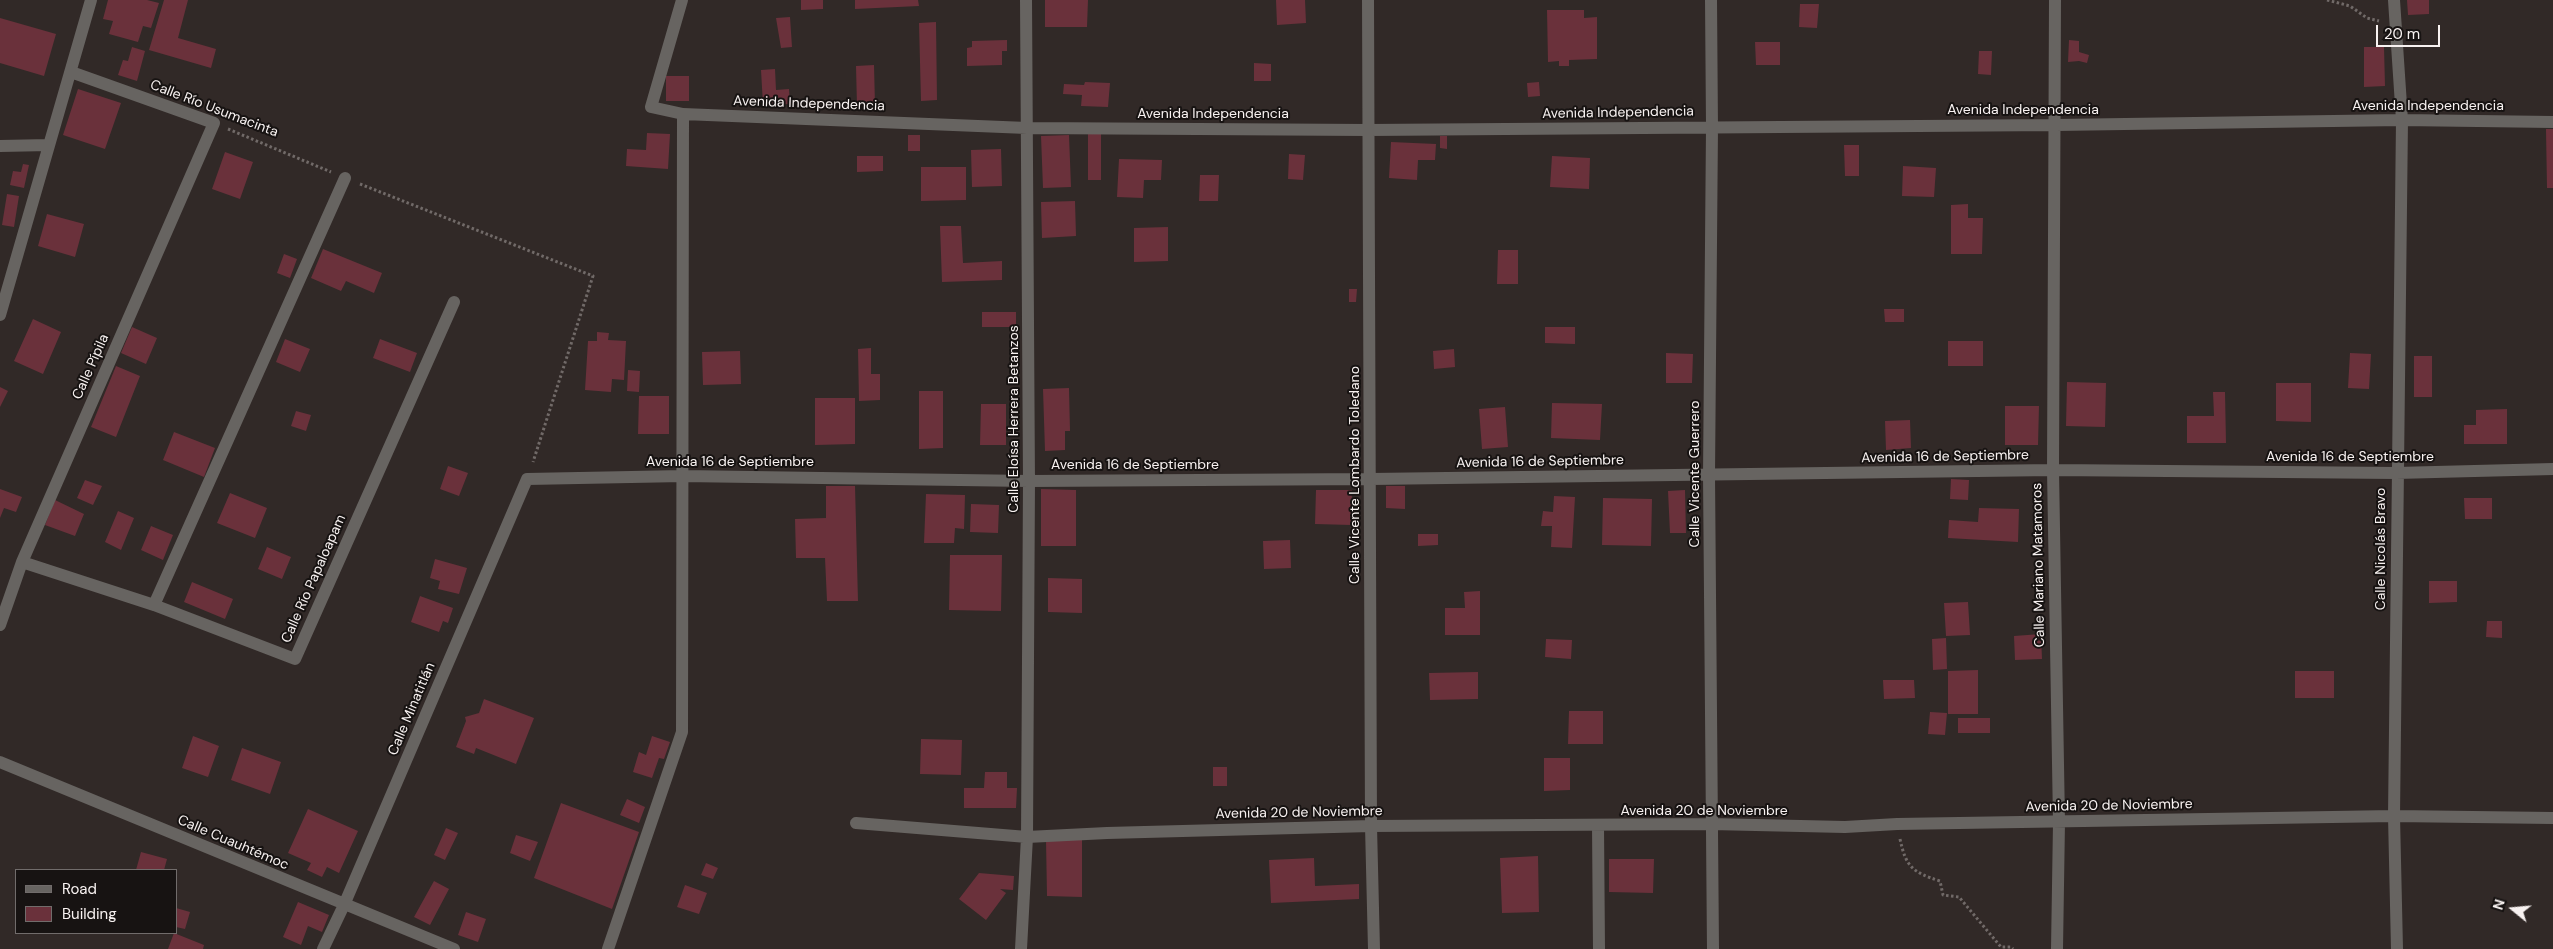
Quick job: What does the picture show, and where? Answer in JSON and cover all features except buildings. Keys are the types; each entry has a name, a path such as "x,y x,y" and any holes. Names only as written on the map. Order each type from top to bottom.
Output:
{"street":[{"path":"0,315 91,0"},
{"name":"Avenida Independencia","path":"682,0 650,106 684,114 1027,128 1368,130 2056,125 2402,120 2553,122"},
{"name":"Calle Eloísa Herrera Betanzos","path":"1021,949 1027,837 1029,481 1026,0"},
{"name":"Calle Vicente Lombardo Toledano","path":"1368,0 1371,826 1374,949"},
{"name":"Calle Vicente Guerrero","path":"1711,0 1712,127 1709,475 1713,949"},
{"name":"Calle Mariano Matamoros","path":"2055,0 2056,125 2052,470 2059,822 2057,949"},
{"name":"Calle Nicolás Bravo","path":"2394,0 2402,120 2396,473 2394,816 2397,949"},
{"name":"Calle Río Usumacinta","path":"71,72 214,123"},
{"path":"608,949 682,732 684,114"},
{"name":"Calle Pípila","path":"0,625 22,562 214,123"},
{"path":"0,146 49,145"},
{"path":"154,605 345,178"},
{"name":"Calle Río Papaloapam","path":"22,562 154,605 295,659 454,302"},
{"name":"Avenida 16 de Septiembre","path":"527,479 683,476 1029,481 1371,479 2052,470 2396,473 2553,469"},
{"name":"Calle Minatitlán","path":"323,949 344,905 527,479"},
{"name":"Calle Cuauhtémoc","path":"0,762 344,905 428,944 454,949"},
{"name":"Avenida 20 de Noviembre","path":"856,823 1027,837 1371,826 1711,824 1845,827 1896,824 2394,816 2553,818"},
{"path":"1598,826 1599,949"}],"path":[{"path":"2327,0 2350,6 2367,18 2395,25"},
{"name":"Calle Río Usumacinta","path":"214,123 345,178 593,276 527,479"},
{"path":"1896,824 1905,860 1918,874 1940,881 1943,895 1959,897 2001,947 2011,947 2013,949"}]}
